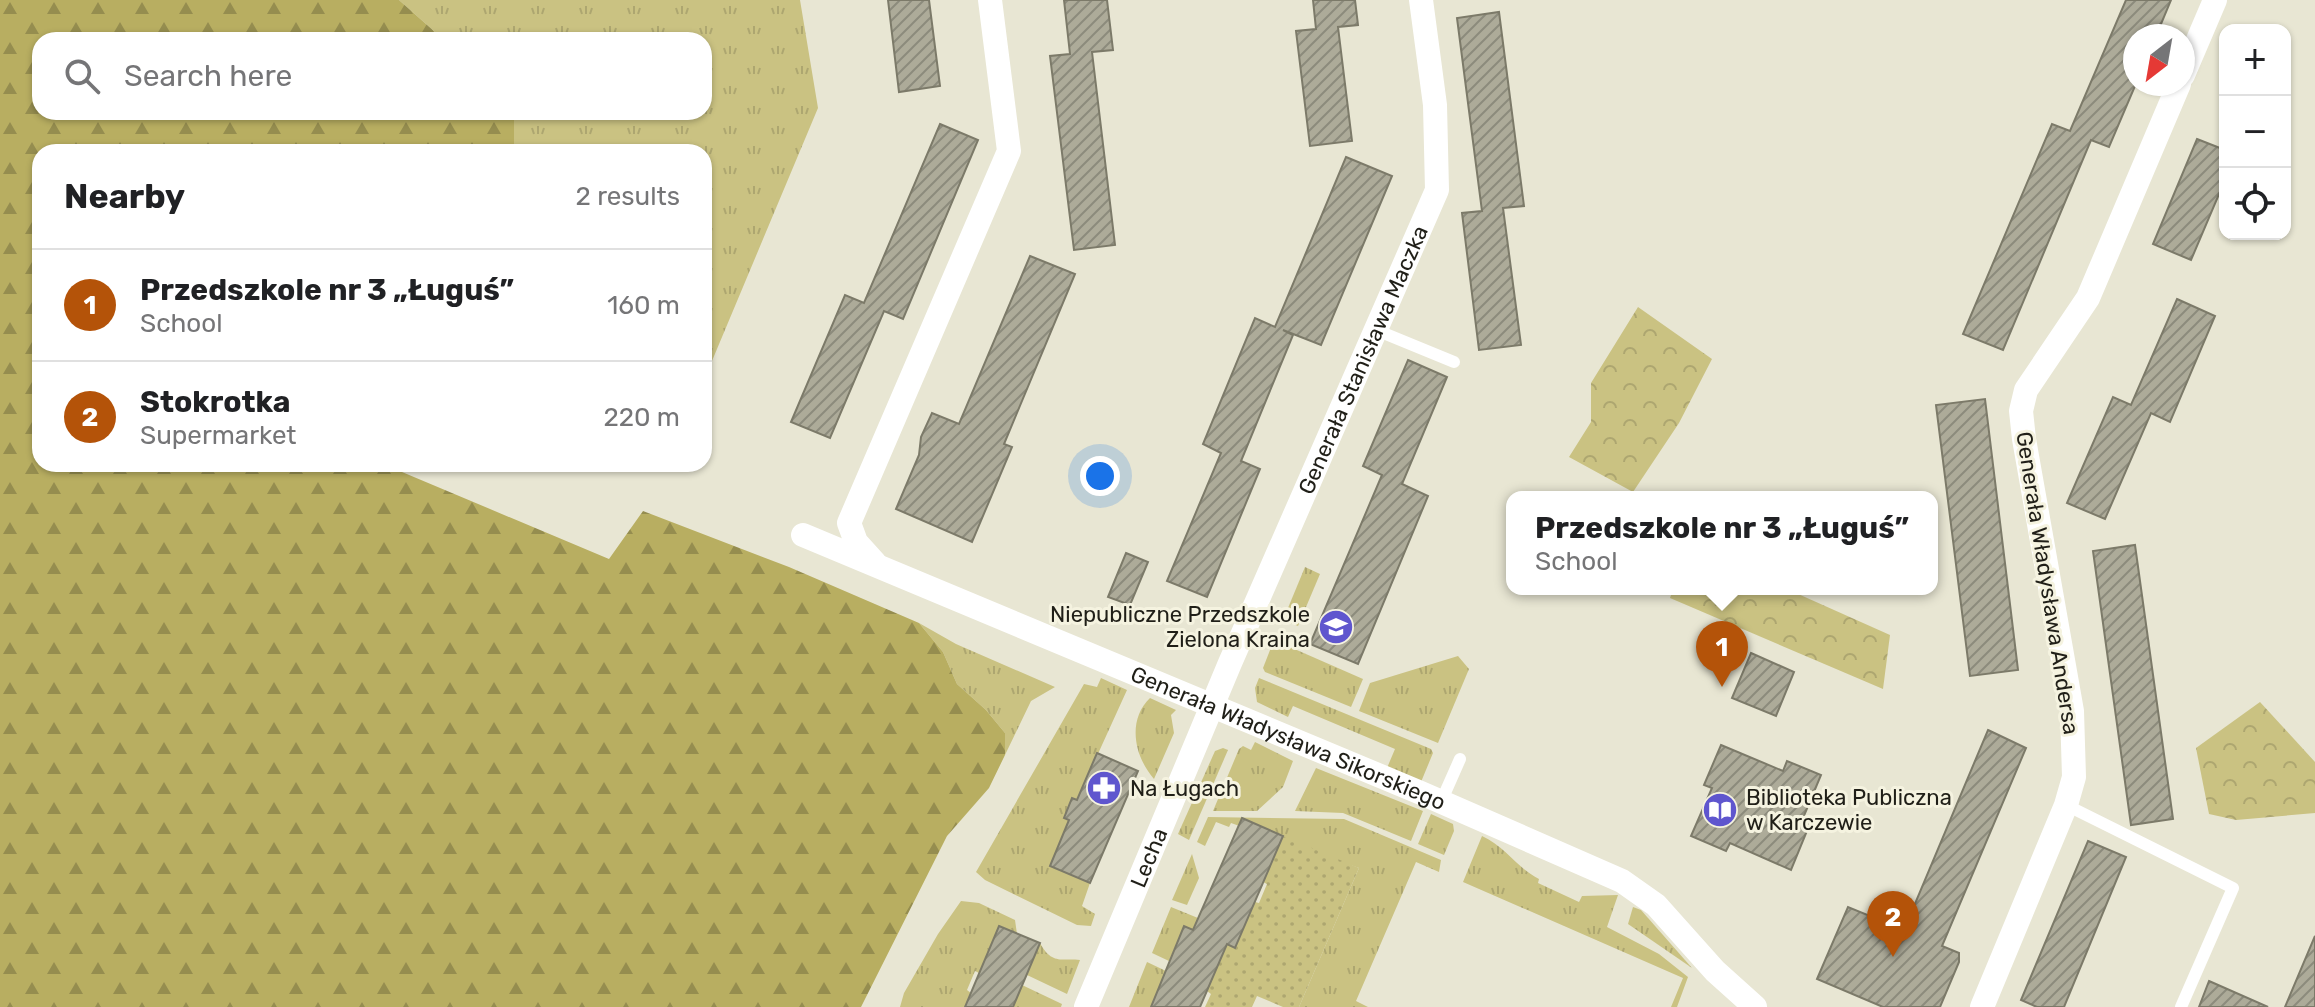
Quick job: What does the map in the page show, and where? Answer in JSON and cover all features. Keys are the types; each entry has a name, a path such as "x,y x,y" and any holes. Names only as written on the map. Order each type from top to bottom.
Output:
{"street":[{"name":"Generała Władysława Sikorskiego","path":"878,566 856,542 849,523 1009,151 990,0"},
{"name":"Generała Stanisława Maczka","path":"1213,707 1437,190 1439,177 1421,0"},
{"path":"2195,47 2215,0"},
{"name":"Generała Władysława Andersa","path":"1982,1007 2066,805 2074,777 2072,711 2021,411 2026,390 2039,365 2075,321 2088,298 2174,96"},
{"name":"Generała Władysława Sikorskiego","path":"803,535 1441,802 1634,888 1656,905 1715,971 1755,1007"},
{"name":"Lecha","path":"1086,1007 1213,707"}],"lane":[{"path":"1376,330 1454,362"},
{"path":"1441,802 1460,759"},
{"path":"2066,805 2233,888 2181,1007"}],"green space":[{"path":"0,0 399,0 435,32 32,32 32,120 514,120 514,144 32,144 32,472 402,472 609,559 643,511 789,567 919,623 943,652 957,684 986,710 1005,733 1005,755 989,788 947,836 861,1007 0,1007"},
{"path":"399,0 800,0 818,108 712,361 712,144 514,144 514,120 712,120 712,32 435,32"},
{"path":"1638,307 1712,359 1679,423 1634,491 1569,457 1591,422 1591,383"},
{"path":"1305,567 1320,574 1298,626 1283,620"},
{"path":"1671,595 1800,595 1890,635 1883,689 1670,598"},
{"path":"919,623 956,644 1055,687 1031,701 1005,755 1005,733 986,710 957,684 943,652"},
{"path":"1274,640 1363,679 1351,707 1265,672 1263,668"},
{"path":"1458,656 1469,669 1438,743 1359,711 1370,683"},
{"path":"1101,678 1127,690 1077,800 1072,799 1064,818 1069,820 1050,866 1090,883 1082,906 1095,914 1091,926 1077,925 985,880 976,872 1084,684 1097,687"},
{"path":"1259,678 1431,749 1433,753 1421,782 1387,768 1395,749 1293,706 1288,717 1257,702 1255,688"},
{"path":"1150,698 1176,710 1171,715 1174,733 1154,779 1142,760 1136,738 1138,717"},
{"path":"2260,702 2315,762 2315,813 2236,820 2209,814 2196,748"},
{"path":"1255,742 1293,761 1283,787 1257,811 1213,811 1239,749 1243,746 1251,750"},
{"path":"1228,750 1189,840 1178,834 1215,751"},
{"path":"1316,768 1423,811 1411,841 1343,813 1295,811"},
{"path":"1431,814 1453,824 1454,831 1444,855 1418,844"},
{"path":"1208,817 1344,819 1441,860 1439,872 1416,862 1356,1001 1368,1007 1299,1007 1359,868 1231,823 1229,827 1216,822 1205,846 1197,842"},
{"path":"1283,836 1359,868 1299,1007 1283,1007 1257,996 1252,1007 1205,1007 1211,994 1207,991 1227,944 1235,948 1255,902 1259,903 1267,884 1263,882"},
{"path":"1482,836 1539,879 1538,883 1579,902 1582,896 1618,895 1607,927 1659,954 1688,977 1677,1007 1671,1007 1683,978 1463,882"},
{"path":"1192,854 1199,878 1187,905 1172,900"},
{"path":"961,901 979,903 1015,920 1017,934 999,926 979,973 975,971 967,990 971,993 965,1007 900,1007 904,993"},
{"path":"1171,907 1198,918 1193,930 1184,926 1169,961 1152,953"},
{"path":"1633,907 1641,910 1692,968 1628,924"},
{"path":"1040,943 1053,958 1080,960 1067,994 1027,975"},
{"path":"1147,962 1166,971 1151,1007 1129,1007"},
{"path":"1022,985 1062,1004 1061,1007 1013,1007"}],"building":[{"path":"888,0 929,0 940,86 899,92"},
{"path":"1064,0 1107,0 1113,50 1092,52 1115,245 1074,250 1050,56 1070,54"},
{"path":"1313,0 1355,0 1358,25 1338,27 1352,141 1310,146 1296,31 1316,29"},
{"path":"2126,0 2171,0 2161,24 2123,24 2123,96 2131,96 2109,147 2091,140 2003,350 1963,334 2052,124 2070,131"},
{"path":"1499,12 1524,206 1503,208 1521,345 1479,350 1462,213 1482,211 1457,18"},
{"path":"940,124 978,140 903,319 884,311 830,438 791,422 845,295 864,303"},
{"path":"2197,139 2219,148 2219,194 2191,260 2153,244"},
{"path":"1346,157 1392,176 1321,345 1283,330 1293,335 1241,461 1260,469 1207,597 1167,581 1221,453 1203,444 1255,318 1275,327"},
{"path":"1030,256 1075,274 1004,444 1012,447 972,542 896,509 919,455 921,437 932,413 959,424"},
{"path":"2177,299 2215,316 2170,422 2151,413 2105,519 2067,503 2113,397 2131,405"},
{"path":"1408,360 1447,377 1402,484 1428,496 1358,664 1310,644 1382,475 1363,466"},
{"path":"1985,399 2018,670 1970,676 1936,405"},
{"path":"2135,545 2173,819 2131,825 2093,551"},
{"path":"1126,553 1148,562 1130,605 1108,597"},
{"path":"1751,653 1794,672 1776,716 1732,698"},
{"path":"1988,730 2026,748 1942,946 1959,953 1959,962 1940,1007 1883,1007 1817,979 1848,907 1904,930"},
{"path":"1721,745 1783,771 1787,761 1821,775 1803,818 1811,821 1791,870 1730,843 1726,851 1691,836 1712,788 1704,785"},
{"path":"1097,753 1138,771 1090,883 1050,866 1069,820 1064,818 1072,798 1077,800"},
{"path":"1242,818 1283,836 1235,948 1227,944 1200,1007 1151,1007 1184,926 1193,930"},
{"path":"2088,841 2126,857 2064,1007 2037,1007 2021,1000"},
{"path":"999,926 1040,943 1013,1007 965,1007"},
{"path":"2315,936 2315,1007 2285,1007"},
{"path":"2209,981 2268,1007 2199,1007"}],"place":[{"name":"Niepubliczne Przedszkole Zielona Kraina","path":"1336,627"},
{"name":"Przedszkole nr 3 „Ługuś”","path":"1722,687"},
{"name":"Na Ługach","path":"1104,788"},
{"name":"Biblioteka Publiczna w Karczewie","path":"1720,810"},
{"name":"Stokrotka","path":"1893,957"}]}
